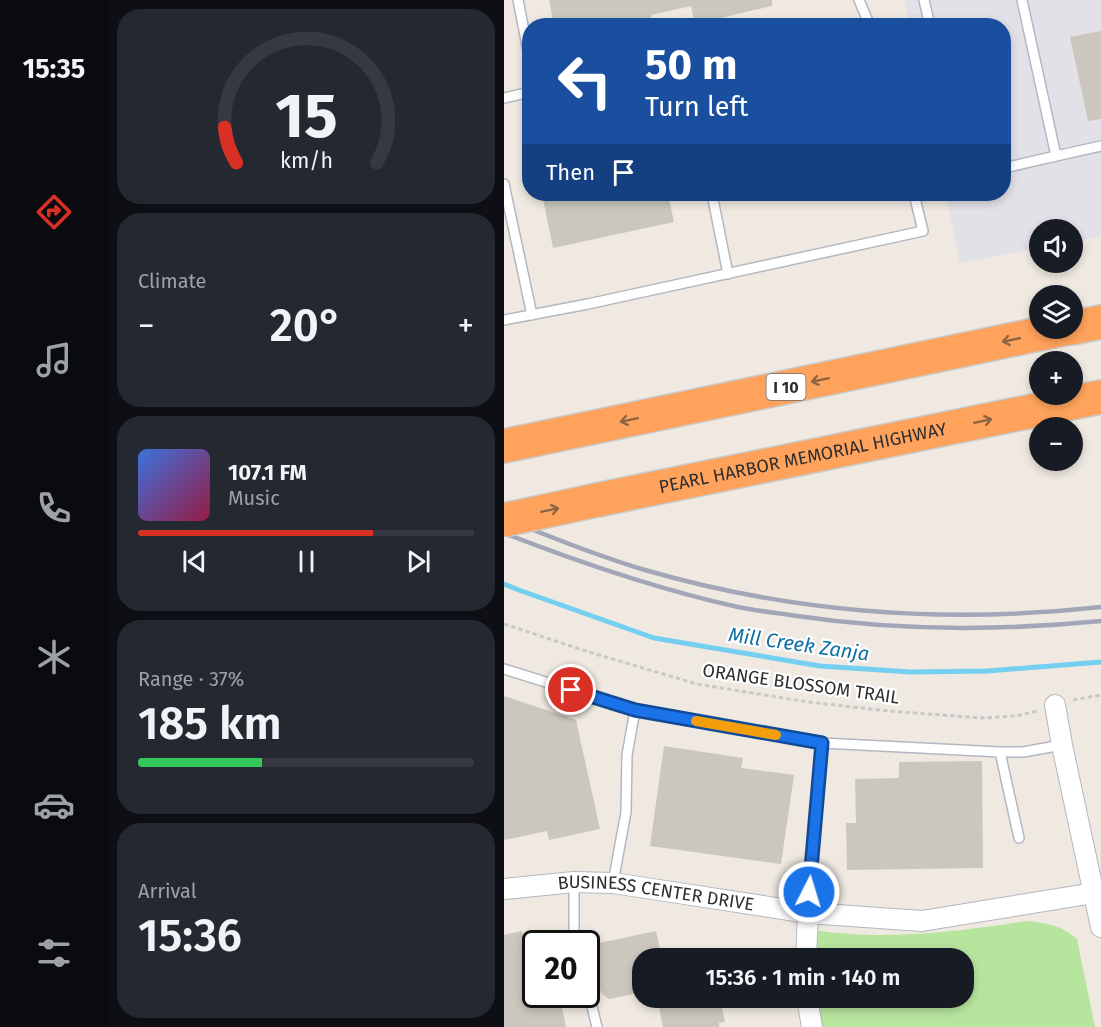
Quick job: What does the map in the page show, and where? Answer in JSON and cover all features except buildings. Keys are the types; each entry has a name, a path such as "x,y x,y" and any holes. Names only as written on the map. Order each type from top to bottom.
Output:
{"highway":[{"name":"I 10","path":"1083,325 1101,322"},
{"name":"I 10","path":"504,446 1029,337"},
{"name":"PEARL HARBOR MEMORIAL HIGHWAY","path":"504,520 1101,397"}],"street":[{"path":"1055,705 1101,927"},
{"name":"BUSINESS CENTER DRIVE","path":"504,889 574,882 613,884 808,913 922,921 1094,893"},
{"path":"806,948 808,913"},
{"path":"809,1008 812,1027"}],"lane":[{"path":"518,0 522,20"},
{"path":"859,0 867,18"},
{"path":"924,0 928,18"},
{"path":"1022,0 1056,156"},
{"path":"504,98 522,94"},
{"path":"1011,166 1101,146"},
{"path":"504,184 532,315"},
{"path":"713,201 728,274"},
{"path":"504,320 588,304 923,231 916,201"},
{"path":"504,669 635,710 822,743 1000,752 1023,752 1062,745"},
{"path":"613,884 626,812 627,755 635,710"},
{"path":"808,913 822,743"},
{"path":"1000,752 1019,838"},
{"path":"574,882 574,930"},
{"path":"592,1008 597,1027"}],"path":[{"name":"ORANGE BLOSSOM TRAIL","path":"504,624 697,684 808,702 982,718 1032,714 1055,705 1101,695"}],"shaded area":[{"path":"905,0 1101,0 1101,236 1083,240 1083,219 1029,219 1029,250 960,263 947,201 1011,201 1011,18 909,18"}],"green space":[{"path":"1026,921 1041,923 1064,930 1077,939 1095,1027 818,1027 814,1008 974,1008 974,948 803,948 799,928 848,934 897,935 989,927"}],"waterway":[{"name":"Mill Creek Zanja","path":"504,584 654,638 820,666 911,672 987,671 1101,662"}],"railway":[{"path":"504,518 645,570 701,585 814,605 929,614 1044,612 1101,607"},
{"path":"504,533 649,584 760,611 835,621 911,627 1025,627 1101,621"}],"slow traffic":[{"path":"696,721 776,735"}],"route":[{"path":"571,690 635,710 822,743 809,892"}]}
